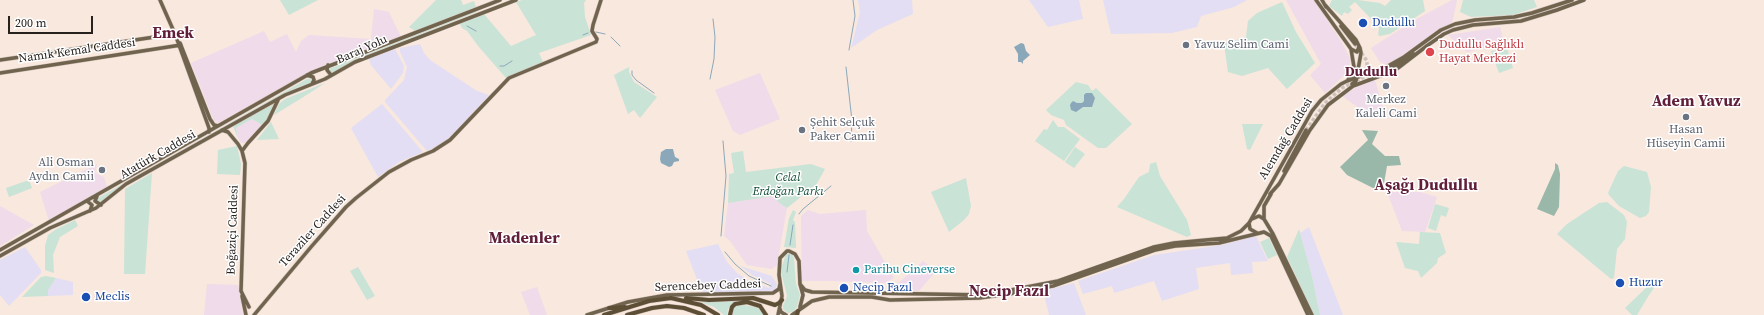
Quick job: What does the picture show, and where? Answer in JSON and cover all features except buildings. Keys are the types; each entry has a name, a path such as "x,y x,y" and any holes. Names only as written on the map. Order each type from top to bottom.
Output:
{"highway":[{"path":"604,315 656,300 677,298 753,298 775,305 782,300"},
{"path":"677,298 701,305 718,315"},
{"path":"730,315 733,306 743,302 760,306 766,315"},
{"path":"609,308 633,306"},
{"path":"627,315 652,308 667,306 684,308 704,315"}],"main road":[{"path":"160,0 210,119 214,125 218,126"},
{"name":"Baraj Yolu","path":"218,126 307,75 500,0"},
{"name":"Baraj Yolu","path":"222,130 279,98 331,75 355,62 516,0"},
{"name":"Teraziler Caddesi","path":"255,313 346,207 383,177 412,160 433,151 450,140 509,78 596,42 597,39 592,31 592,25 601,0"},
{"path":"1316,0 1351,49 1354,66 1347,80"},
{"path":"1322,0 1360,48 1358,51 1354,52 1351,49"},
{"name":"Alemdağ Caddesi","path":"1131,257 1154,247 1174,243 1227,238 1241,230 1250,221 1303,126 1322,100 1347,80 1392,64 1441,30 1455,24 1475,20 1514,18 1532,14 1572,0"},
{"name":"Alemdağ Caddesi","path":"1386,71 1444,34 1453,30 1473,25 1521,21 1584,0"},
{"path":"480,7 482,12"},
{"path":"0,60 175,34"},
{"path":"1341,84 1345,90 1356,82 1361,53 1357,44"},
{"path":"180,45 209,128 209,132"},
{"name":"Namık Kemal Caddesi","path":"0,73 180,45"},
{"name":"Alemdağ Caddesi","path":"1270,194 1279,184 1310,130 1328,104 1345,90 1398,68 1428,45"},
{"path":"328,66 327,70 331,75"},
{"path":"307,75 313,77 314,80 312,84"},
{"path":"222,130 228,132 242,149 268,121 279,98"},
{"path":"1322,100 1324,105 1328,104"},
{"name":"Atatürk Caddesi","path":"0,250 218,126"},
{"name":"Atatürk Caddesi","path":"0,256 50,228 101,206 126,184 222,130"},
{"name":"Alemdağ Caddesi","path":"792,315 817,299 872,296 890,300 979,296 1009,292 1037,287 1058,281 1155,250 1175,246 1215,243 1259,233 1266,227 1264,206 1306,130"},
{"name":"Boğaziçi Caddesi","path":"242,149 245,163 241,291 249,307"},
{"path":"97,195 95,201 101,206"},
{"path":"87,201 92,205 90,211"},
{"path":"1308,315 1271,236 1267,232 1259,233 1250,229 1250,221 1256,216 1265,221 1273,234 1312,315"},
{"path":"778,315 782,300 779,275 780,258 784,253 790,250 795,254 799,261 800,284 803,295 798,311"},
{"name":"Serencebey Caddesi","path":"587,315 628,302 667,295 773,293 779,289 780,284"},
{"name":"Alemdağ Caddesi","path":"800,284 805,290 816,292 979,296"},
{"path":"241,291 246,314"},
{"path":"816,292 814,297 817,299"},
{"path":"246,314 249,307 255,313"},
{"path":"780,309 786,315"}],"shaded area":[{"path":"858,0 912,0 913,14 877,30 851,48 860,12"},
{"path":"1029,0 1079,0 1083,19 1048,27"},
{"path":"1103,0 1247,0 1234,7 1201,16 1197,27 1172,33 1111,34"},
{"path":"1286,0 1314,0 1341,41 1351,60 1348,72 1325,93 1310,75 1321,64"},
{"path":"1452,0 1457,0 1452,24 1392,63 1384,64 1380,62 1371,48 1415,20"},
{"path":"374,9 389,12 401,37 308,73 218,123 214,121 191,63 264,31 270,42 287,34 296,52 301,41 309,35 371,39"},
{"path":"1500,27 1504,43 1467,52 1448,35"},
{"path":"420,44 424,53 430,60 477,91 489,95 464,124 444,142 427,151 385,102 385,100 404,80 407,67 400,52 400,48"},
{"path":"395,49 404,66 403,73 391,89 371,65 369,59"},
{"path":"760,73 780,119 740,135 733,131 715,90"},
{"path":"1375,80 1385,114 1378,115 1366,113 1342,96 1357,87"},
{"path":"382,104 423,152 399,162 378,177 351,128"},
{"path":"252,119 262,125 245,143 241,143 238,138 236,128"},
{"path":"97,164 95,173 104,177 107,187 49,221 40,192"},
{"path":"1387,192 1420,192 1437,197 1425,232 1402,231"},
{"path":"774,196 779,203 787,208 777,265 772,269 747,265 730,241 724,236 728,203"},
{"path":"0,206 34,225 0,246"},
{"path":"808,210 820,214 866,210 867,231 894,278 885,283 802,281 801,216"},
{"path":"1309,227 1343,315 1320,315 1312,276 1300,233"},
{"path":"1256,236 1268,261 1252,262 1253,273 1231,275 1230,263 1196,268 1199,289 1162,301 1154,281 1114,293 1112,286 1083,294 1078,281 1154,255 1222,245"},
{"path":"718,244 727,262 737,273 749,281 769,288 771,284 752,275 740,266 772,276 777,284 776,289 770,293 702,292 686,251"},
{"path":"25,247 41,270 41,273 9,306 0,295 0,260"},
{"path":"923,261 936,271 919,291 899,292 895,286"},
{"path":"56,278 73,282 73,295 48,296 48,290"},
{"path":"1074,283 1086,315 1049,315 1043,291"},
{"path":"207,284 238,285 243,315 204,315"},
{"path":"537,287 547,315 530,315 521,292"}],"green space":[{"path":"280,0 318,0 289,15"},
{"path":"436,0 461,0 463,5 474,1 476,7 415,31 409,27"},
{"path":"522,0 586,0 584,3 585,17 591,35 539,53 543,62 506,78 460,24 484,14 511,46 536,35 516,2"},
{"path":"1332,0 1358,0 1380,3 1385,6 1391,0 1423,0 1425,11 1390,34 1380,36 1378,35 1380,21 1378,17 1375,18 1376,21 1373,35 1375,23 1355,2 1349,7 1352,10 1348,14 1344,12 1342,16 1329,6"},
{"path":"1463,0 1534,0 1537,7 1513,15 1471,17 1460,12"},
{"path":"1282,2 1296,32 1315,63 1287,89 1268,68 1242,76 1228,72 1224,44 1246,37 1248,21 1257,13"},
{"path":"476,11 477,12 355,60 332,73 330,72 329,69"},
{"path":"1507,48 1513,68 1499,73 1491,51"},
{"path":"629,67 629,72 634,82 657,97 640,118 634,110 628,114 614,75"},
{"path":"307,79 311,79 311,83 298,87 264,105 120,187 101,202 97,201 98,198"},
{"path":"1076,82 1088,85 1092,91 1096,88 1132,124 1106,148 1098,148 1066,125 1064,120 1051,115 1046,110"},
{"path":"325,83 274,115 279,104 285,99"},
{"path":"273,104 270,116 262,125 252,119 236,128 238,138 233,126"},
{"path":"1053,120 1058,127 1064,127 1080,139 1064,161 1035,141 1044,129 1047,130"},
{"path":"271,122 279,139 257,140"},
{"path":"1242,124 1263,124 1250,150 1247,149"},
{"path":"1362,130 1378,131 1372,144 1385,156 1399,156 1401,165 1387,166 1383,189 1375,189 1347,175 1340,167 1368,140"},
{"path":"237,146 241,164 240,175 217,174 218,150"},
{"path":"1075,147 1085,154 1074,168 1065,162"},
{"name":"Celal Erdoğan Parkı","path":"743,151 746,172 811,164 825,169 816,185 787,208 779,203 774,196 728,203 729,174 734,173 731,153"},
{"path":"1156,162 1160,176 1187,220 1191,235 1187,237 1117,207 1139,177 1149,172 1150,164"},
{"path":"1555,163 1558,165 1560,174 1559,207 1554,216 1537,209 1555,169"},
{"path":"1624,166 1647,172 1651,187 1649,212 1646,216 1640,218 1619,206 1608,193 1618,171"},
{"path":"152,173 145,274 124,274 125,189"},
{"path":"966,178 971,206 969,214 949,232 931,192"},
{"path":"29,180 32,188 9,197 6,188"},
{"path":"1607,202 1624,215 1627,222 1625,239 1617,249 1614,278 1611,279 1557,234 1567,224 1599,203"},
{"path":"1435,204 1449,208 1446,217 1441,215 1436,231 1428,228"},
{"path":"793,210 796,212 793,220 795,222 796,248 784,247 789,218"},
{"path":"75,220 78,226 60,237 53,255 54,273 45,270 45,246 48,235"},
{"path":"1299,229 1312,276 1320,315 1314,315 1287,257"},
{"path":"1420,232 1440,233 1446,253 1438,258 1437,263 1421,278 1418,271 1405,268 1396,242 1419,244"},
{"path":"1269,238 1277,255 1268,259 1260,242"},
{"path":"792,253 794,259 796,284 800,295 797,307 793,312 788,313 783,309 787,296 782,276 782,266 786,254"},
{"path":"358,267 375,296 367,300 350,271"},
{"path":"46,276 56,278 48,290 48,296 22,297 41,277"},
{"path":"1652,285 1654,288 1637,315 1632,315 1625,308 1648,286"},
{"path":"737,301 728,309 727,315 724,315 714,307 700,302"},
{"path":"744,305 760,308 765,315 732,315 733,309 736,306"}],"water":[{"path":"1021,43 1024,44 1026,51 1030,55 1023,61 1023,64 1018,62 1018,54 1014,47"},
{"path":"1086,93 1092,93 1095,98 1092,107 1083,107 1076,112 1071,110 1071,103 1073,101 1082,103"},
{"path":"666,149 673,149 675,157 679,159 679,161 674,162 672,166 669,167 661,163 660,159 661,152"}],"waterway":[{"path":"849,50 855,16 853,0"},
{"path":"710,79 714,59 715,37 713,19"},
{"path":"467,26 476,31"},
{"path":"596,32 605,34"},
{"path":"583,35 588,33"},
{"path":"611,37 620,46"},
{"path":"500,66 504,66 512,61"},
{"path":"846,67 852,121 851,141"},
{"path":"632,71 632,75 636,80 654,93"},
{"path":"721,236 726,176 723,141"},
{"path":"799,214 831,186"},
{"path":"790,245 793,225"},
{"path":"725,252 735,264 749,276 771,286"},
{"path":"787,272 789,255"}],"tunnel":[{"path":"1355,44 1367,61 1367,71 1364,76"},
{"path":"1306,130 1325,103 1342,88 1362,78 1386,71"}],"place":[{"name":"Dudullu","path":"1363,23"},
{"name":"Yavuz Selim Cami","path":"1186,45"},
{"name":"Dudullu Sağlıklı Hayat Merkezi","path":"1430,52"},
{"name":"Merkez Kaleli Cami","path":"1386,86"},
{"name":"Hasan Hüseyin Camii","path":"1686,117"},
{"name":"Şehit Selçuk Paker Camii","path":"802,130"},
{"name":"Ali Osman Aydın Camii","path":"102,170"},
{"name":"Paribu Cineverse","path":"856,270"},
{"name":"Huzur","path":"1620,283"},
{"name":"Necip Fazıl","path":"844,288"},
{"name":"Meclis","path":"86,297"}],"district":[{"name":"Emek","path":"173,34"},
{"name":"Dudullu","path":"1371,72"},
{"name":"Adem Yavuz","path":"1696,102"},
{"name":"Aşağı Dudullu","path":"1426,186"},
{"name":"Madenler","path":"524,239"},
{"name":"Necip Fazıl","path":"1009,292"}]}
